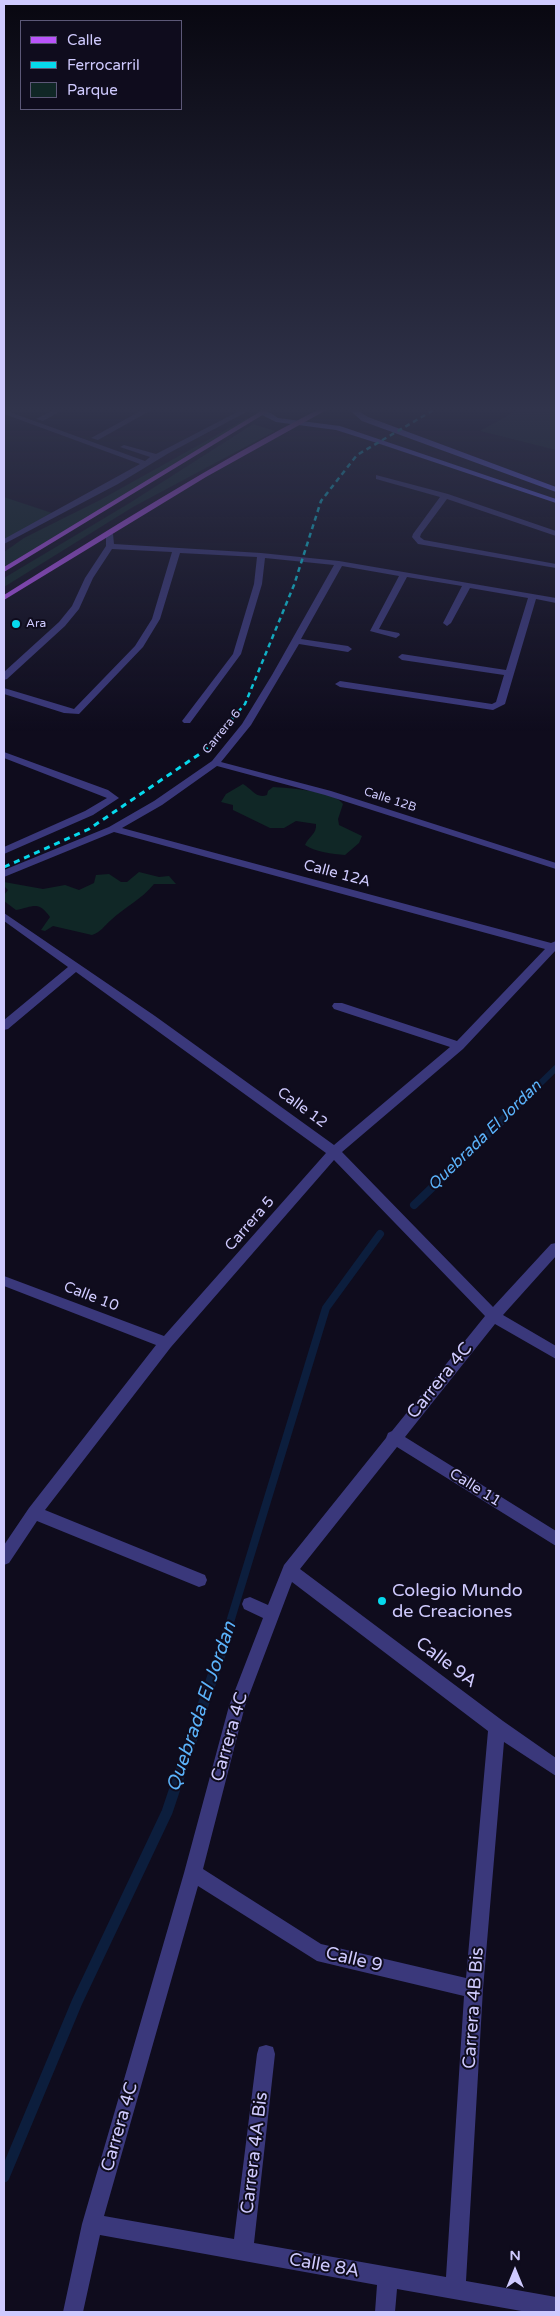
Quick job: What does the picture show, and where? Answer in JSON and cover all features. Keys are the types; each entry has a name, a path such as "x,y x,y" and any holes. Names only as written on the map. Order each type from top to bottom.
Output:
{"main road":[{"path":"4,570 91,516"},
{"path":"4,598 139,516"}],"street":[{"path":"4,542 52,516"},
{"path":"430,516 417,534 417,540 428,544 556,566"},
{"path":"504,516 556,534"},
{"path":"4,677 62,624 76,607 90,578 110,546 109,534"},
{"path":"110,546 261,555 339,563 556,600"},
{"path":"4,691 67,711 76,712 80,710 139,647 156,619 177,550"},
{"path":"187,722 237,654 258,584 261,555"},
{"name":"Carrera 6","path":"4,874 113,829 158,803 215,763 246,725 298,641 339,563"},
{"path":"396,635 374,631 404,575"},
{"path":"447,623 467,584"},
{"path":"340,684 493,707 500,704 532,597"},
{"path":"298,641 348,649"},
{"path":"402,657 509,673"},
{"path":"4,755 105,792 114,798 89,813 4,851"},
{"name":"Calle 12B","path":"215,763 328,793 556,866"},
{"name":"Calle 12A","path":"113,829 555,946"},
{"name":"Calle 12","path":"4,916 334,1152 493,1316 556,1353"},
{"name":"Carrera 5","path":"4,1558 34,1513 166,1343 334,1152 459,1046 555,946"},
{"path":"4,1026 75,967"},
{"path":"338,1006 459,1046"},
{"name":"Carrera 4C","path":"73,2312 92,2224 193,1873 237,1706 289,1570 493,1316 556,1248"},
{"name":"Calle 10","path":"4,1281 166,1343"},
{"name":"Calle 11","path":"394,1437 556,1539"},
{"path":"34,1513 198,1580"},
{"name":"Calle 9A","path":"289,1570 497,1727 556,1768"},
{"path":"250,1604 272,1614"},
{"name":"Carrera 4B Bis","path":"455,2290 474,1989 497,1727"},
{"name":"Calle 9","path":"193,1873 317,1952 474,1989"},
{"name":"Carrera 4A Bis","path":"243,2252 266,2054"},
{"name":"Calle 8A","path":"92,2224 556,2308"},
{"path":"385,2312 388,2278"}],"green space":[{"path":"4,516 51,516 4,540"},
{"path":"68,516 90,516 4,568 4,552 24,538"},
{"path":"108,516 118,516 4,587 4,578"},
{"path":"243,784 260,796 267,795 268,791 273,787 311,791 331,796 343,804 338,819 339,825 362,836 359,843 345,855 319,851 305,845 314,833 316,824 296,821 284,828 270,828 233,810 233,805 221,802 226,794"},
{"path":"139,872 159,877 169,876 176,884 154,884 116,915 100,931 92,935 53,926 45,931 41,930 50,917 42,908 31,906 16,910 4,901 4,895 8,890 4,886 4,882 43,889 65,885 79,890 94,883 96,875 109,874 121,882 127,882"}],"waterway":[{"name":"Quebrada El Jordan","path":"513,1110 556,1068"},
{"name":"Quebrada El Jordan","path":"414,1205 514,1109"},
{"name":"Quebrada El Jordan","path":"227,1632 326,1308 380,1234"},
{"name":"Quebrada El Jordan","path":"4,2177 77,2002 167,1812 228,1631"}],"railway":[{"path":"238,712 245,704 294,585 316,516"},
{"path":"4,867 89,829 204,751 239,711"}],"place":[{"name":"Ara","path":"16,624"},
{"name":"Colegio Mundo de Creaciones","path":"382,1601"}]}
